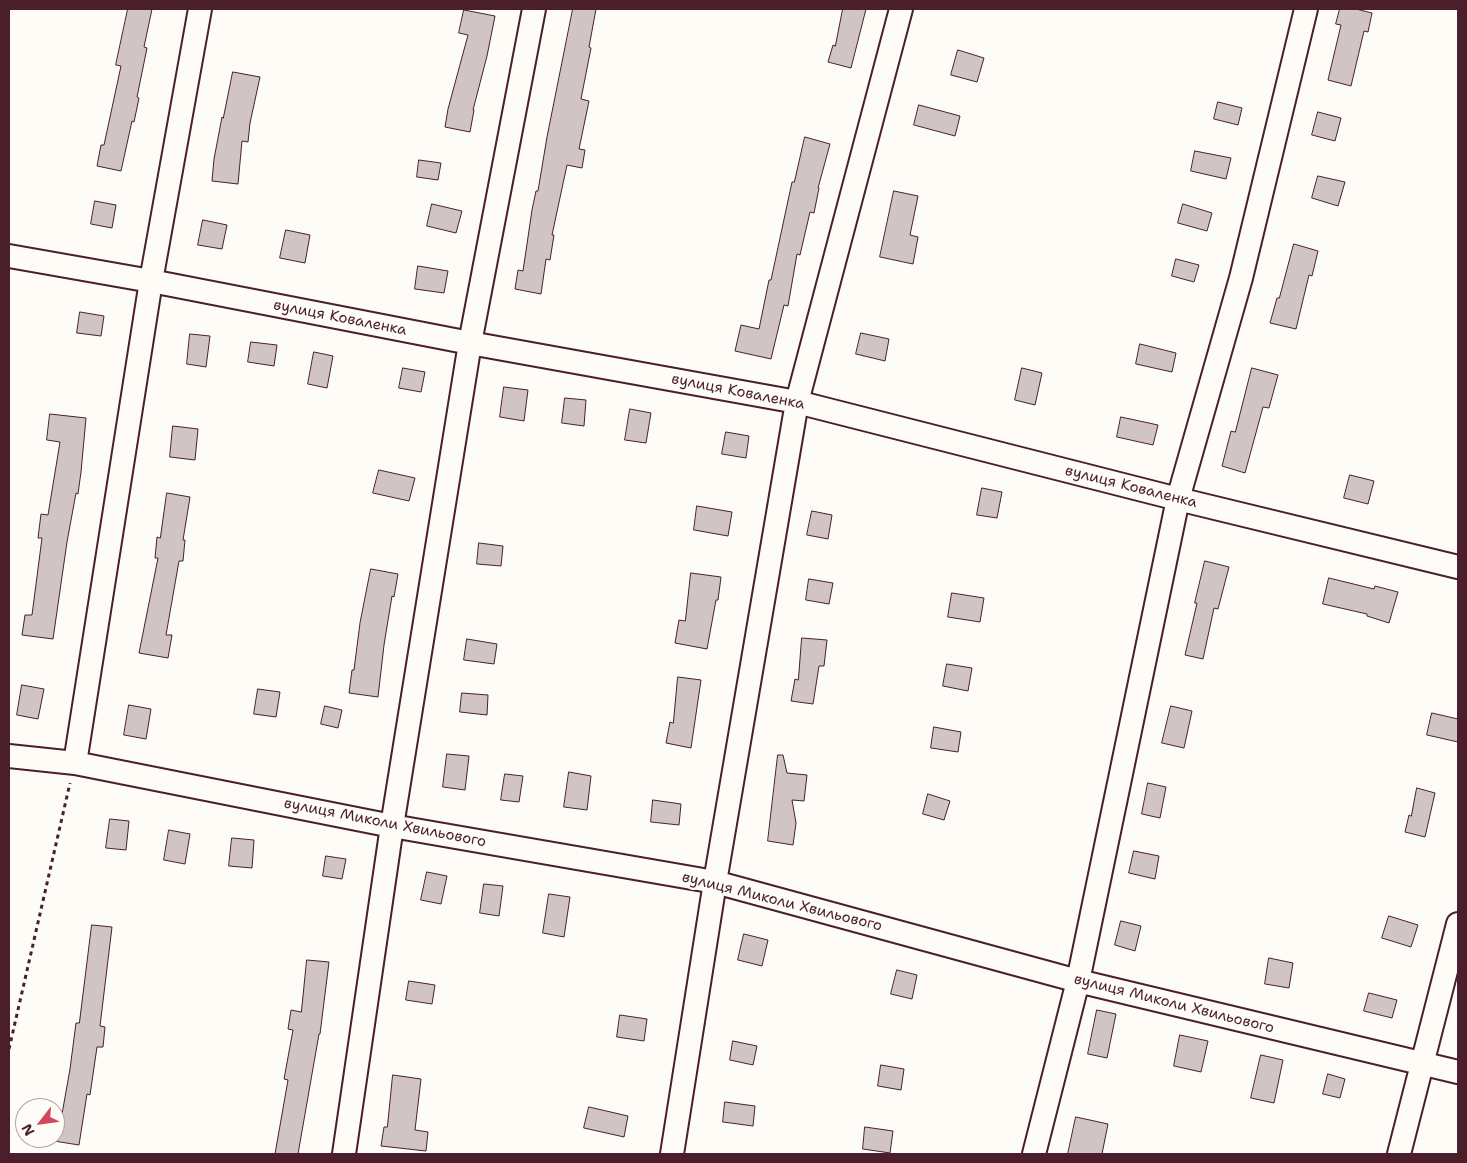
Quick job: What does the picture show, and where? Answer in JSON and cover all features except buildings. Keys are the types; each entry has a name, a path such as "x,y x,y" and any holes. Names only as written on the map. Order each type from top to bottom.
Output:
{"street":[{"path":"75,763 151,281 200,9"},
{"path":"344,1154 392,826 470,343 534,9"},
{"path":"672,1154 715,882 797,402 901,9"},
{"path":"1034,1154 1078,981 1178,499 1241,278 1306,9"},
{"name":"вулиця Коваленка","path":"9,256 151,281 470,343 797,402 1178,499 1458,567"},
{"name":"вулиця Миколи Хвильового","path":"9,756 75,763 392,826 715,882 1078,981 1458,1072"},
{"path":"1399,1154 1458,924"}],"path":[{"path":"9,1049 75,763"}]}
